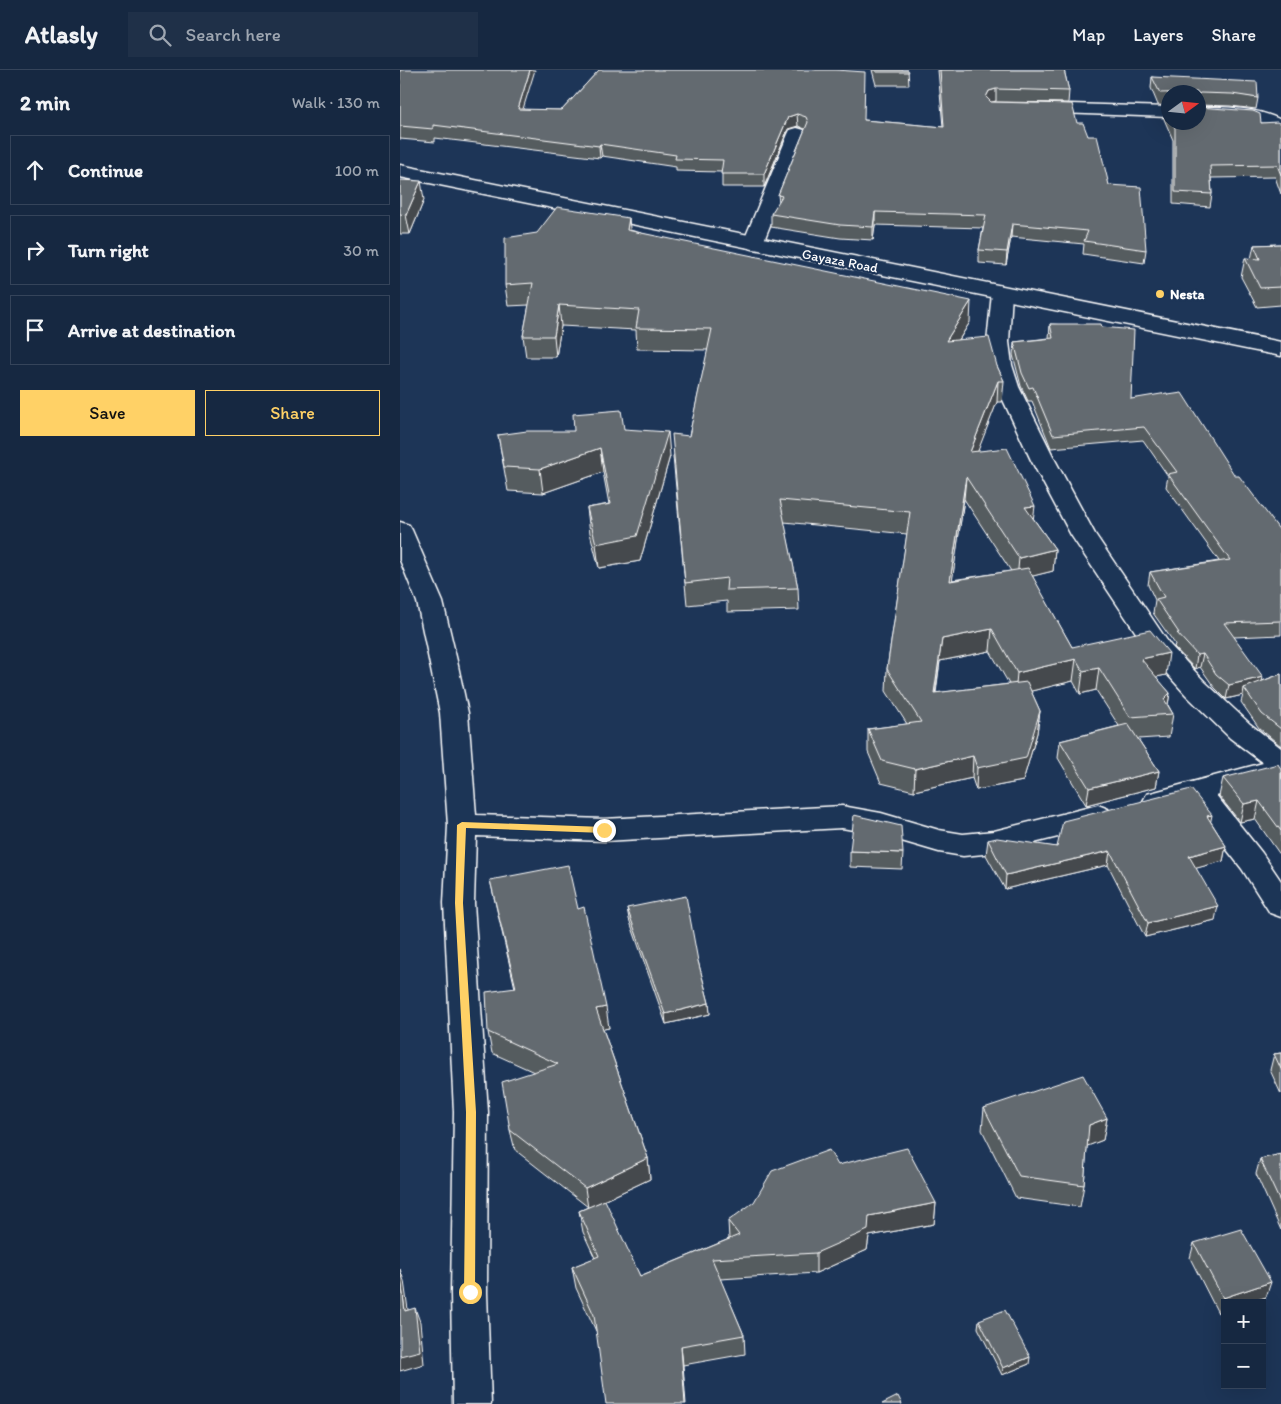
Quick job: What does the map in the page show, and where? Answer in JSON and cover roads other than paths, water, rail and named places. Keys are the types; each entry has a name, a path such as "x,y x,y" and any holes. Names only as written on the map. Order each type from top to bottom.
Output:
{"street":[{"path":"1022,108 1161,112"},
{"path":"1206,112 1254,115 1277,125 1281,129"},
{"path":"753,243 797,134"},
{"name":"Gayaza Road","path":"403,178 753,243 1281,349"},
{"path":"1002,293 998,342 1001,365 1008,387 1043,460 1083,535 1136,617 1161,651 1195,688 1240,731 1281,762"},
{"path":"400,530 430,602 454,713 462,825 459,903 471,1112 470,1292 472,1404"},
{"path":"462,825 604,830 842,818 881,824 939,841 963,845 994,842 1281,768"},
{"path":"1197,791 1252,861 1281,905"}],"place":[{"name":"Nesta","path":"1160,294"}]}
